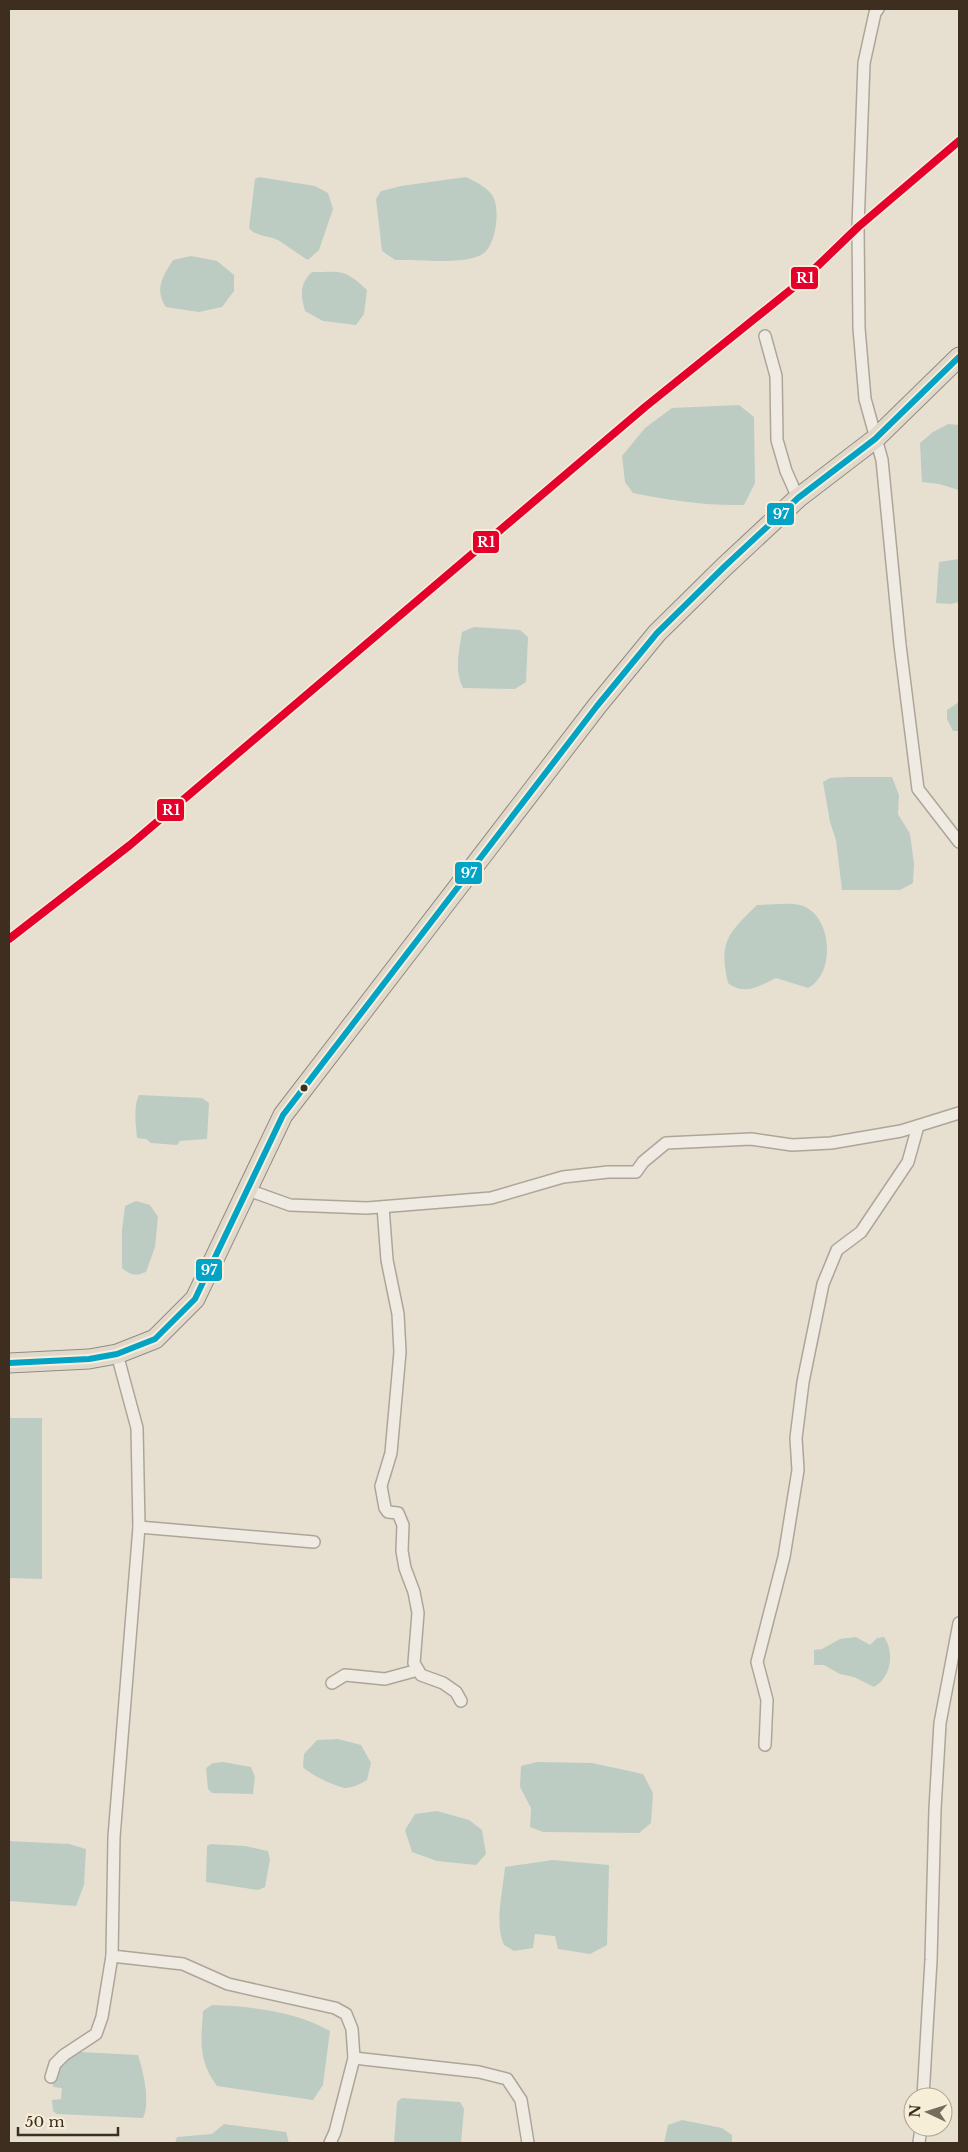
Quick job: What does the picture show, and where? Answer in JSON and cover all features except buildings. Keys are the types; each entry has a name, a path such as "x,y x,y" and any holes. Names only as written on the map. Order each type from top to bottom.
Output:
{"highway":[{"path":"9,1363 89,1359 117,1354 155,1339 195,1298 283,1115 597,706 657,633 798,498 875,439 959,357"}],"street":[{"path":"878,9 875,13 864,64 858,227 859,328 866,398 875,439 882,460 900,645 918,789 959,842"},
{"path":"764,336 776,376 777,440 786,471 798,498"},
{"path":"248,1190 290,1205 315,1207 383,1206 491,1198 563,1177 608,1172 636,1172 644,1162 666,1143 751,1139 792,1145 831,1143 901,1132 959,1113"},
{"path":"765,1745 767,1700 757,1662 784,1557 798,1470 796,1438 802,1382 823,1284 837,1250 861,1232 908,1162 918,1126"},
{"path":"383,1206 387,1260 398,1314 400,1352 391,1453 381,1486 385,1508 388,1512 398,1513 403,1525 402,1551 418,1613 414,1663 421,1675 443,1683 456,1692 462,1701"},
{"path":"51,2076 55,2064 64,2055 96,2034 102,2017 112,1956 114,1836 139,1526 137,1428 117,1354"},
{"path":"139,1526 314,1542"},
{"path":"924,2087 931,1960 935,1809 940,1724 959,1623"},
{"path":"332,1683 345,1675 385,1679 418,1670"},
{"path":"112,1956 183,1964 228,1984 335,2008 346,2014 352,2029 354,2058 335,2132 330,2143"},
{"path":"354,2058 479,2072 506,2079 521,2100 528,2143"}],"shaded area":[{"path":"259,177 315,186 328,193 333,209 319,250 308,260 277,240 256,233 249,228 255,179"},
{"path":"466,177 480,184 492,195 495,201 496,225 492,242 484,253 467,259 433,261 395,260 382,251 376,199 381,191 401,186"},
{"path":"191,256 217,261 234,275 234,291 222,307 199,312 166,307 162,300 160,288 163,277 173,260"},
{"path":"312,272 342,273 353,278 367,290 364,314 356,325 323,321 305,311 302,290 305,281"},
{"path":"739,405 754,417 755,483 744,505 688,502 633,493 625,482 622,456 645,428 672,408"},
{"path":"948,424 959,425 959,490 939,484 922,482 920,443 933,432"},
{"path":"959,559 959,602 951,604 936,603 939,562"},
{"path":"474,627 520,630 528,637 526,682 515,689 463,688 458,668 462,632"},
{"path":"959,702 959,731 953,731 947,719 947,710"},
{"path":"892,777 899,795 898,814 910,834 914,864 913,883 900,890 842,890 836,840 830,822 823,782 830,778"},
{"path":"796,904 811,911 819,920 827,945 826,958 823,970 817,981 808,988 776,978 758,987 746,989 734,987 728,983 724,957 725,947 739,923 757,905"},
{"path":"139,1095 202,1098 209,1103 207,1139 180,1141 177,1145 151,1143 146,1139 137,1138 135,1110"},
{"path":"136,1201 150,1205 158,1217 155,1247 146,1272 136,1275 128,1273 122,1268 122,1230 125,1206"},
{"path":"9,1418 42,1418 42,1579 9,1578"},
{"path":"856,1637 870,1645 877,1638 884,1637 887,1643 890,1657 888,1671 880,1683 874,1687 854,1677 840,1674 824,1665 814,1665 814,1650 822,1649 840,1639"},
{"path":"338,1739 361,1745 371,1763 367,1780 353,1787 345,1788 335,1785 303,1767 304,1754 317,1740"},
{"path":"223,1762 251,1767 255,1777 253,1794 212,1793 208,1789 206,1768 213,1763"},
{"path":"537,1762 592,1763 643,1774 653,1793 651,1823 639,1833 543,1832 530,1827 531,1808 520,1787 521,1766"},
{"path":"437,1811 469,1820 482,1830 486,1854 476,1865 437,1861 412,1852 405,1830 415,1814"},
{"path":"9,1841 69,1844 86,1849 84,1885 76,1906 9,1901"},
{"path":"211,1844 245,1846 268,1851 270,1859 265,1887 258,1890 206,1882 207,1846"},
{"path":"553,1860 609,1865 607,1945 590,1954 558,1949 555,1936 535,1934 533,1948 514,1951 504,1945 499,1917 505,1867"},
{"path":"212,2005 273,2011 303,2019 330,2031 323,2085 313,2100 217,2086 207,2068 202,2050 203,2011"},
{"path":"80,2052 138,2055 146,2095 143,2118 57,2114 53,2111 52,2100 61,2099 62,2088 53,2087 57,2069 68,2058"},
{"path":"402,2098 460,2102 464,2109 461,2143 394,2143 397,2102"},
{"path":"682,2120 722,2128 732,2135 732,2143 664,2143 668,2125"},
{"path":"224,2124 286,2132 289,2143 175,2143 177,2137 212,2134"}],"transit line":[{"name":"R1","path":"9,939 130,845 645,407 804,279 858,227 959,141"},
{"name":"97","path":"9,1363 89,1359 117,1354 155,1339 195,1299 283,1115 597,706 657,633 724,567 798,498 875,439 959,357"}]}
